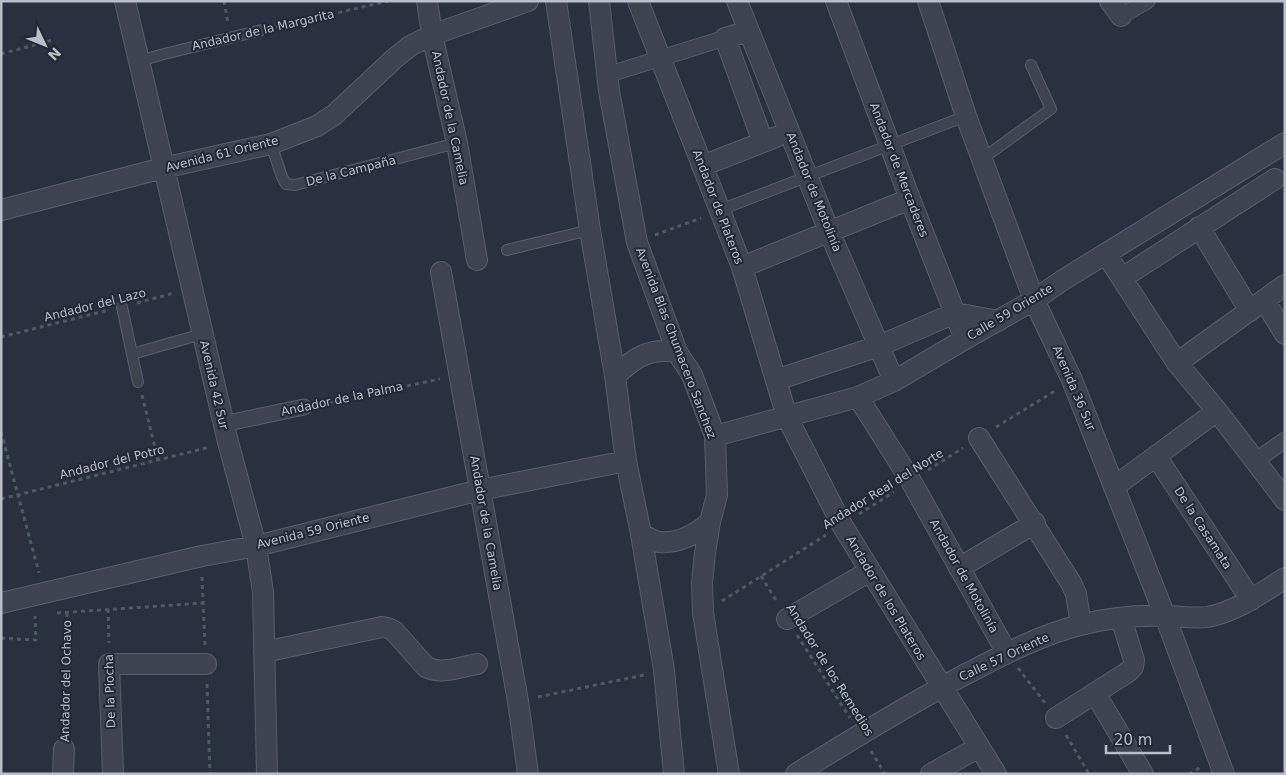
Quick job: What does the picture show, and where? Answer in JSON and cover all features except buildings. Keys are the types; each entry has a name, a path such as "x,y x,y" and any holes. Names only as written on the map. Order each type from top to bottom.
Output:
{"street":[{"name":"Avenida 42 Sur","path":"125,1 225,433 256,546 263,592 267,774"},
{"path":"427,1 432,35"},
{"name":"Avenida 61 Oriente","path":"1,210 163,168 271,144 316,126 334,115 410,46 432,35 528,1"},
{"path":"556,1 590,230 615,376 626,461 641,534 664,670 674,774"},
{"name":"Avenida Blas Chumacero Sanchez","path":"599,1 607,74 637,242 677,352 692,375 715,436 717,495 710,522 702,583 703,613 729,774"},
{"name":"Andador de Plateros","path":"638,1 742,267 787,417"},
{"name":"Andador de Motolinía","path":"737,1 829,231 894,381"},
{"name":"Andador de Mercaderes","path":"836,1 965,339"},
{"name":"Avenida 36 Sur","path":"928,1 966,116 1034,300 1072,380 1165,616 1224,774"},
{"path":"1116,9 1147,1"},
{"path":"607,74 749,31"},
{"name":"Andador de la Camelia","path":"432,35 457,143 476,260"},
{"path":"725,38 763,142"},
{"path":"702,166 789,132"},
{"name":"Calle 59 Oriente","path":"715,436 858,397 894,381 1034,300 1063,280 1285,143"},
{"path":"1122,278 1199,227 1280,186 1261,158"},
{"path":"742,267 910,199"},
{"path":"1199,227 1257,306 1285,334"},
{"path":"1106,254 1177,363 1218,411 1285,500"},
{"name":"Andador de la Camelia","path":"441,272 518,701 528,774"},
{"path":"1177,363 1285,285"},
{"path":"776,380 879,346 955,313 998,321"},
{"path":"615,376 630,362 644,354 663,350 677,352"},
{"name":"Andador de Motolinía","path":"858,397 911,481 1007,653"},
{"name":"Andador de la Palma","path":"225,433 304,407"},
{"path":"1114,486 1218,411"},
{"name":"Andador de los Plateros","path":"787,417 842,525 996,774"},
{"path":"980,438 1072,583 1076,594 1081,625"},
{"path":"1255,461 1285,440"},
{"name":"De la Casamata","path":"1156,456 1251,600"},
{"name":"Avenida 59 Oriente","path":"1,603 202,556 256,546 480,490 626,461"},
{"path":"641,534 658,542 680,540 697,532 710,522"},
{"path":"959,568 1035,523"},
{"path":"787,619 870,571"},
{"name":"Calle 57 Oriente","path":"796,774 860,733 941,687 1007,653 1048,635 1081,625 1121,618 1206,617 1227,612 1251,600 1285,578"},
{"path":"1056,718 1133,667 1134,660 1121,618"},
{"path":"264,652 382,627 394,631 426,667 432,670 439,671 477,664"},
{"path":"110,664 206,664"},
{"name":"De la Piocha","path":"110,664 113,774"},
{"path":"1095,693 1144,774"},
{"path":"931,774 979,747"},
{"name":"Andador del Ochavo","path":"63,774 64,749"}],"lane":[{"name":"Andador de la Margarita","path":"139,61 262,30"},
{"path":"982,159 1051,109 1031,65"},
{"path":"720,210 966,116"},
{"name":"De la Campaña","path":"271,144 286,184 295,185 457,143"},
{"path":"507,250 590,230"},
{"path":"122,307 138,382"},
{"path":"132,354 202,334"}],"path":[{"path":"224,1 231,38"},
{"name":"Andador de la Margarita","path":"262,30 388,1"},
{"path":"1,54 53,40"},
{"path":"637,242 720,210"},
{"name":"Andador del Lazo","path":"1,337 192,289"},
{"name":"Andador de la Palma","path":"304,407 460,374"},
{"name":"Andador Real del Norte","path":"703,613 1072,380"},
{"path":"138,382 158,460"},
{"path":"1,432 44,593"},
{"name":"Andador del Potro","path":"1,499 158,460 225,433"},
{"name":"Andador de los Remedios","path":"761,576 885,774"},
{"name":"Andador del Ochavo","path":"64,749 67,588"},
{"path":"51,613 204,603"},
{"name":"De la Piocha","path":"108,609 110,664"},
{"path":"1,638 36,640 35,614 43,614"},
{"path":"518,701 664,670"}]}
